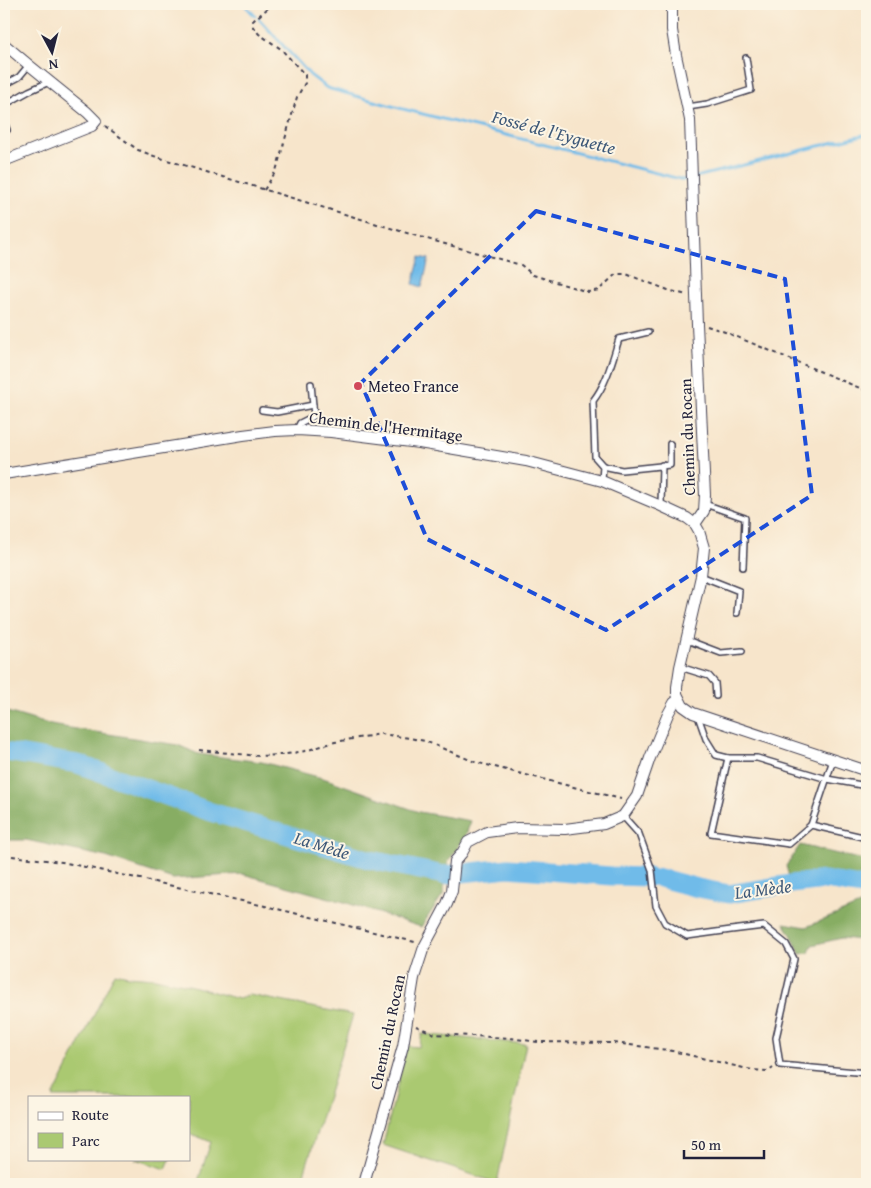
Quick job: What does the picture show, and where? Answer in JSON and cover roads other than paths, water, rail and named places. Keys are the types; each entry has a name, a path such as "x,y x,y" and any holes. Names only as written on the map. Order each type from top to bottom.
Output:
{"street":[{"name":"Chemin du Rocan","path":"672,4 672,30 690,120 705,495 704,511 695,524"},
{"path":"4,44 96,121 92,126 4,161"},
{"name":"Chemin de l'Hermitage","path":"4,474 243,435 297,430 331,432 419,442 526,461 602,481 687,518 695,524"},
{"path":"695,524 704,548 702,576 677,687 677,694 683,706 698,715 867,771"},
{"path":"623,816 637,796 668,714 674,703 679,699"},
{"name":"Chemin du Rocan","path":"364,1184 403,1046 414,978 424,947 452,891 455,861 468,842 487,832 517,828 565,829 604,824 623,816"}],"lane":[{"path":"688,107 707,104 751,90 746,58"},
{"path":"4,85 19,77 29,65"},
{"path":"4,105 50,82"},
{"path":"4,122 7,130"},
{"path":"648,332 619,339 601,391 593,401 595,457 603,466 622,470 670,465 670,444"},
{"path":"297,430 300,423 314,416 311,384"},
{"path":"262,410 277,412 313,405"},
{"path":"602,481 603,466"},
{"path":"661,506 662,466"},
{"path":"704,504 745,518 743,567"},
{"path":"702,576 739,591 737,612"},
{"path":"687,640 722,653 742,651"},
{"path":"680,667 709,676 715,683 716,696"},
{"path":"698,715 706,738 716,755 728,758 757,758 827,778 867,786"},
{"path":"728,758 712,833 789,844 811,825 833,759"},
{"path":"623,816 639,834 652,870 656,906 665,923 687,936 764,926 786,944 794,958 776,1038 780,1065 867,1073"},
{"path":"811,825 867,838"}],"water":[{"path":"420,257 429,259 422,287 413,284"}],"waterway":[{"name":"Fossé de l'Eyguette","path":"244,4 255,16"},
{"name":"Fossé de l'Eyguette","path":"259,19 310,75 327,88 684,180 867,134"},
{"name":"La Mède","path":"4,753 78,764 208,811 371,860 444,875 508,868 649,877"},
{"name":"La Mède","path":"660,878 729,894 825,880 867,887"}],"place":[{"name":"Meteo France","path":"358,386"}]}
